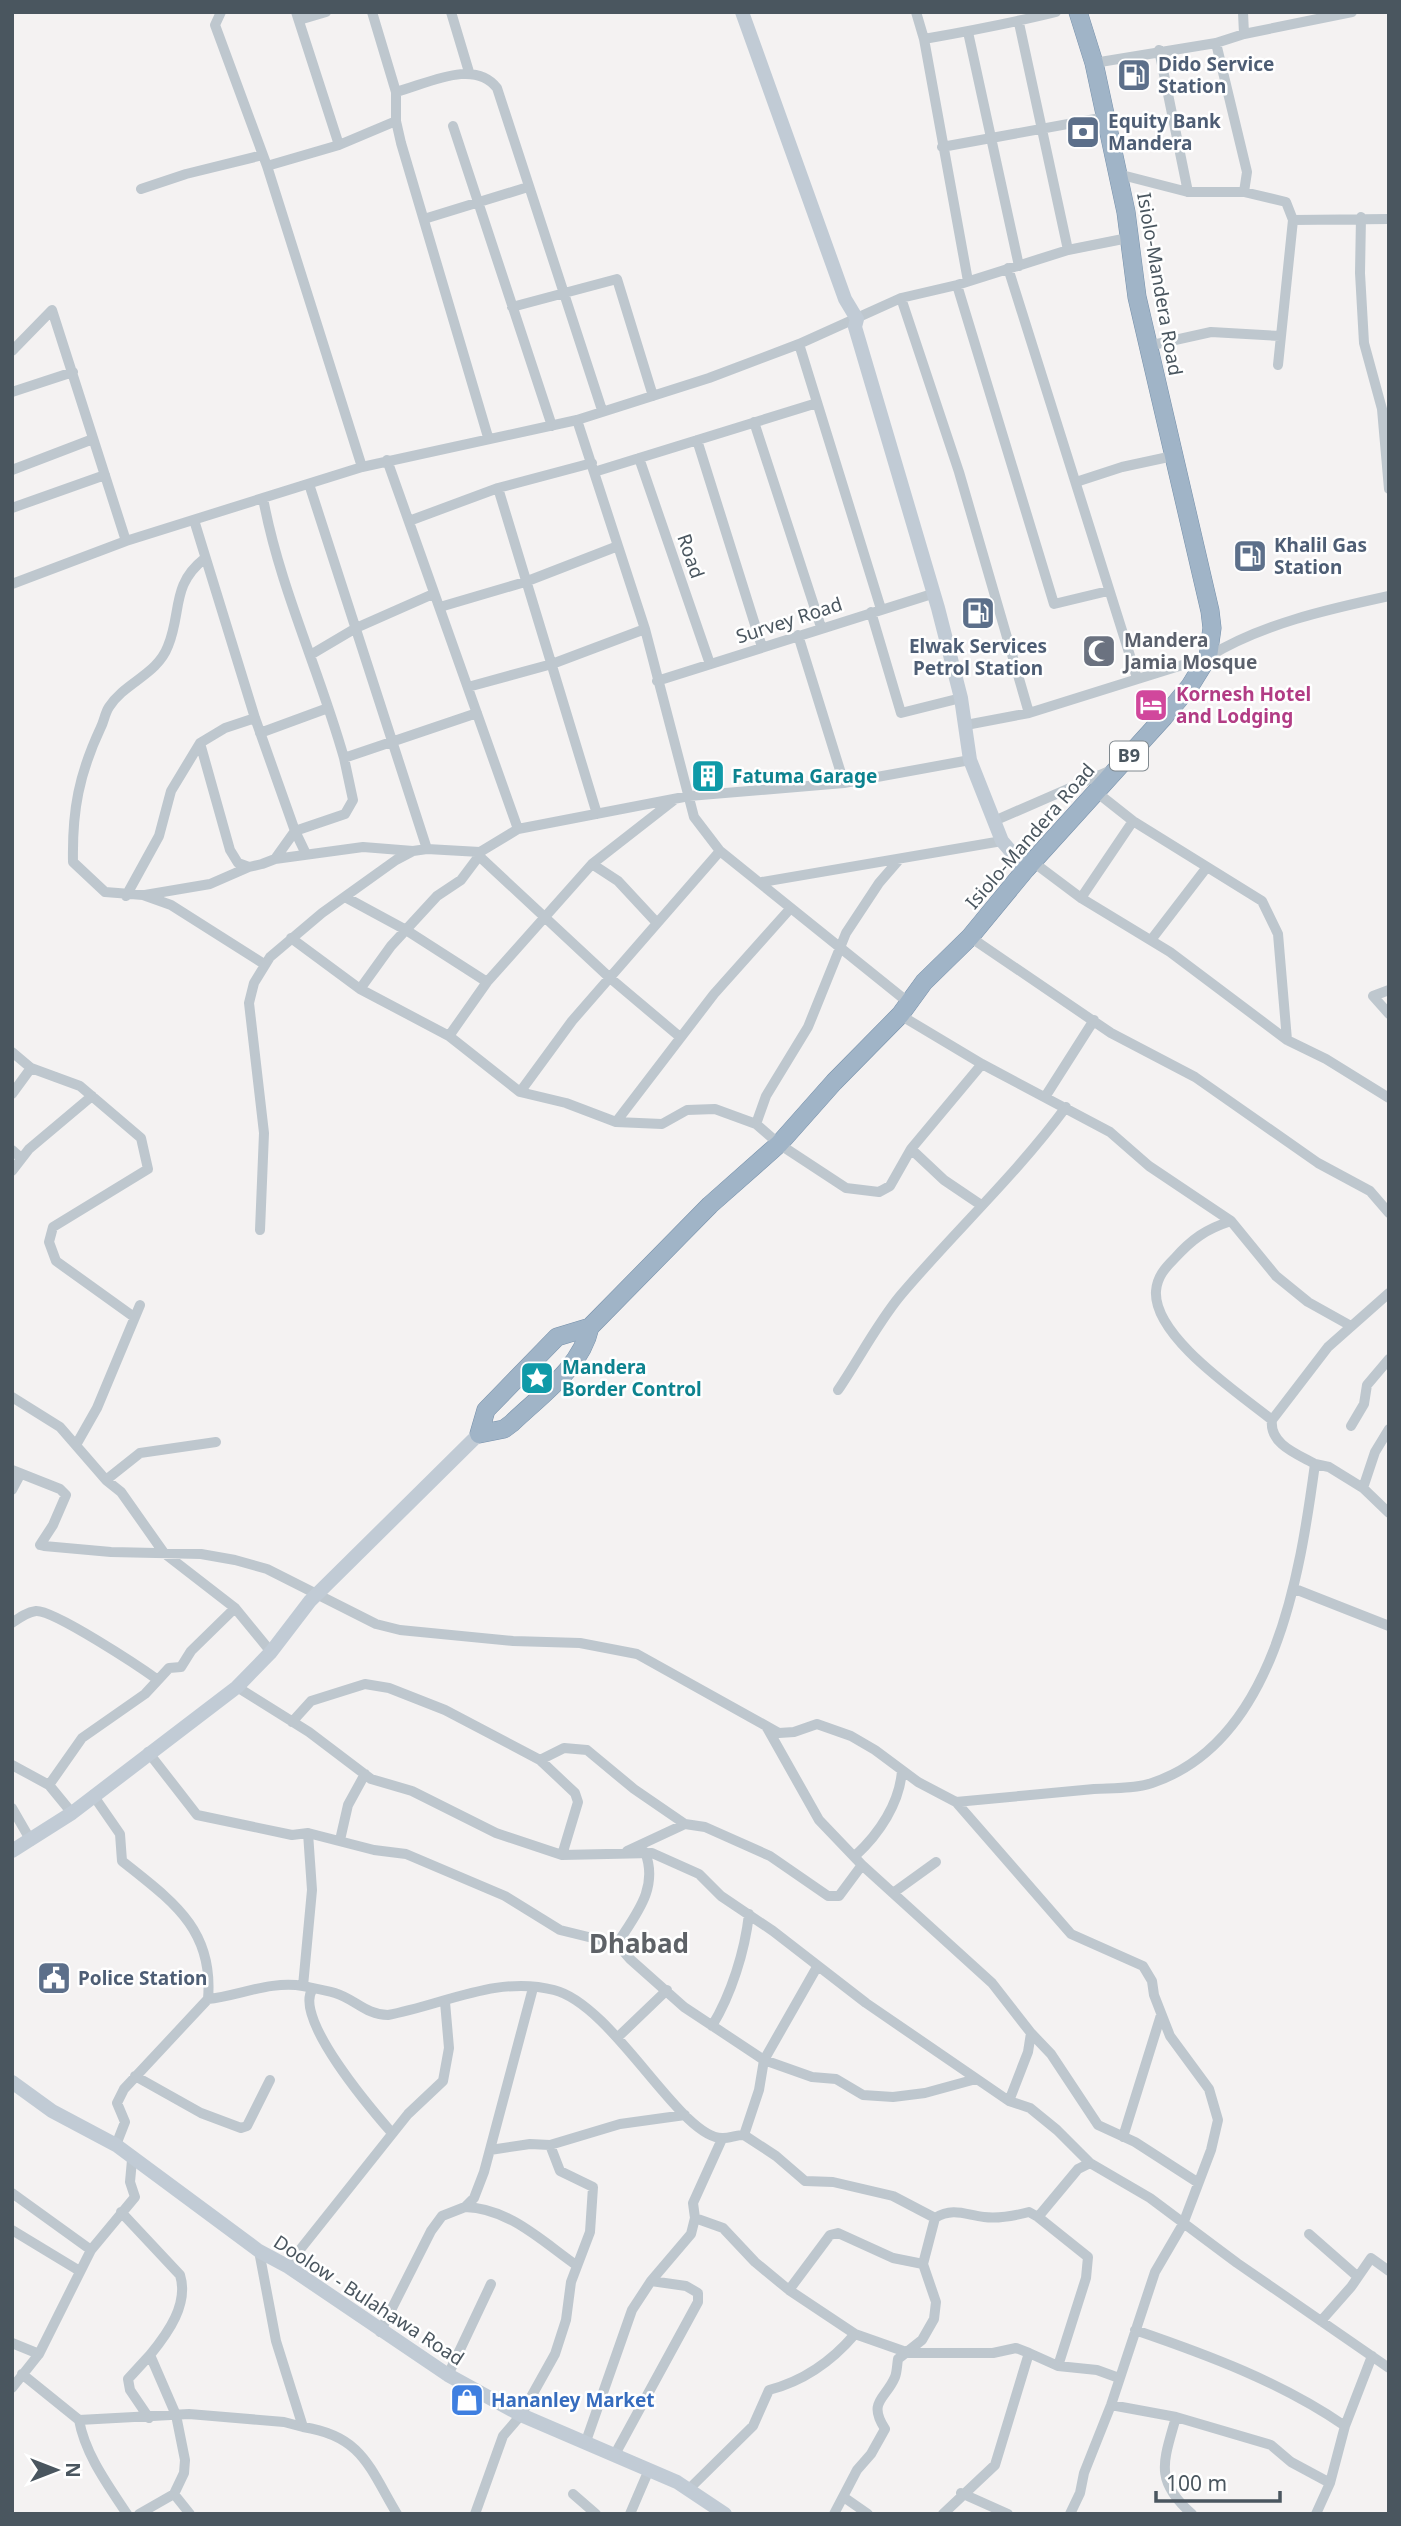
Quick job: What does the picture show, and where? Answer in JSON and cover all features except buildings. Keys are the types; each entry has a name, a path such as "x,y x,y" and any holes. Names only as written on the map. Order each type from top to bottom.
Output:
{"highway":[{"name":"Isiolo-Mandera Road","path":"590,1327 710,1205 779,1144 851,1063 905,1009 924,982 970,937 1029,865 1191,686 1208,657 1212,628 1210,611 1148,346 1106,117 1094,63 1078,12"},
{"name":"B9","path":"590,1327 587,1343 578,1360 504,1429 479,1434 485,1410 557,1337 590,1327"}],"main road":[{"path":"743,12 845,299 857,319 855,327 961,698 970,761 1002,841 1029,865"},
{"path":"12,1851 72,1813 148,1752 237,1687 271,1652 318,1593 479,1434"},
{"name":"Doolow - Bulahawa Road","path":"12,2082 52,2111 116,2145 132,2160 259,2251 287,2266 380,2332 448,2375 521,2416 689,2488 725,2514"}],"street":[{"path":"221,12 215,25 267,166 362,467"},
{"path":"327,12 297,16 339,145"},
{"path":"372,12 396,92 396,121 488,437"},
{"path":"452,12 469,72"},
{"path":"916,12 924,39 968,281"},
{"path":"991,12 995,25"},
{"path":"924,39 1056,12"},
{"path":"1243,12 1244,34"},
{"path":"1094,63 1159,50 1216,43 1244,34 1352,12"},
{"path":"1022,19 1068,250"},
{"path":"968,32 1014,267 1108,592 1137,678"},
{"path":"1216,43 1247,172 1244,192"},
{"path":"1159,50 1188,192"},
{"path":"396,92 469,72 489,78 497,88 602,410"},
{"path":"942,147 990,136 1106,117"},
{"path":"267,166 339,145 396,121"},
{"path":"453,126 552,426"},
{"path":"141,189 186,174 263,155"},
{"path":"1118,174 1188,192 1244,192 1286,202 1293,220 1278,365"},
{"path":"424,219 528,187"},
{"path":"1293,220 1361,217 1389,219"},
{"path":"1361,217 1360,273 1364,342 1382,409 1389,489"},
{"path":"12,584 126,541 362,467 488,437 552,426 653,396 799,344 901,298 957,285 1068,250 1128,239"},
{"path":"512,307 617,279 653,396"},
{"path":"957,285 1054,604 1108,592"},
{"path":"901,298 959,472 1029,713"},
{"path":"13,348 52,310 126,541"},
{"path":"1148,346 1211,332 1280,336"},
{"path":"799,344 876,610 901,713 961,698"},
{"path":"12,392 73,372"},
{"path":"409,521 498,488 639,458 817,403"},
{"path":"577,419 645,629 694,817 720,851 762,882 789,910 841,950 905,1009 982,1063 1111,1132 1149,1166 1231,1221 1276,1276 1308,1302 1351,1326"},
{"path":"754,422 821,627"},
{"path":"12,470 93,439"},
{"path":"697,440 762,647"},
{"path":"1076,482 1122,467 1172,457"},
{"name":"Road","path":"639,458 710,664"},
{"path":"387,460 517,829"},
{"path":"12,508 105,475"},
{"path":"309,484 427,849"},
{"path":"498,488 597,814"},
{"path":"264,498 278,562 312,654 353,791 351,806 345,814 295,831 275,859"},
{"path":"194,520 255,718 295,831 306,854"},
{"path":"440,607 525,582 618,546"},
{"path":"204,559 182,584 169,646 156,668 109,706 78,782 72,830 72,862 105,892 126,896 210,884 275,859 363,847 479,854 544,918 680,1037"},
{"path":"312,654 356,628 433,594"},
{"name":"Survey Road","path":"657,681 932,594"},
{"path":"966,725 1029,713 1208,657 1229,644 1295,620 1389,596"},
{"path":"468,687 552,664 645,629"},
{"path":"798,635 844,783"},
{"path":"261,733 328,708"},
{"path":"344,758 477,713"},
{"path":"126,896 159,836 171,791 200,743 225,728 255,718"},
{"path":"200,743 230,850 238,863 249,867"},
{"path":"360,989 406,930 437,896 461,880 479,854 517,829 689,796 844,783 970,761"},
{"path":"994,821 1120,765"},
{"path":"1095,791 1133,821 1262,901 1272,917 1282,962 1287,1040"},
{"path":"449,1036 487,982 592,864 624,842 674,799"},
{"path":"1081,898 1133,821"},
{"path":"762,882 898,861 1002,841"},
{"path":"260,1230 264,1133 249,1003 264,964 290,938 414,851"},
{"path":"520,1092 572,1021 720,851"},
{"path":"756,1124 766,1096 808,1027 859,911 898,861"},
{"path":"592,864 618,881 657,923"},
{"path":"1029,865 1151,940 1287,1040 1326,1059 1389,1098"},
{"path":"1151,940 1207,867"},
{"path":"144,895 172,905 264,964"},
{"path":"345,897 406,930 487,982"},
{"path":"616,1122 680,1037 789,910"},
{"path":"970,937 1145,1052 1195,1077 1318,1163 1370,1191 1389,1213"},
{"path":"290,938 360,989 449,1036 520,1092 566,1104 616,1122 662,1124 687,1110 715,1109 756,1124 779,1144 846,1188 879,1192 890,1186 911,1149 982,1063"},
{"path":"1389,990 1373,996 1389,1014"},
{"path":"1045,1097 1094,1020"},
{"path":"12,1052 31,1068 80,1086 141,1138 148,1169 53,1227 50,1233 51,1254 56,1261 134,1317"},
{"path":"12,1094 31,1068"},
{"path":"12,1171 21,1158 92,1096"},
{"path":"838,1390 898,1299 981,1205 1026,1160 1066,1107"},
{"path":"911,1149 944,1180 981,1205"},
{"path":"12,1150 21,1158"},
{"path":"1231,1221 1207,1228 1183,1248 1157,1281 1157,1301 1185,1348 1213,1374 1272,1420"},
{"path":"1389,1293 1328,1347 1272,1420 1271,1430 1275,1438 1315,1464 1329,1467 1363,1488 1389,1513"},
{"path":"76,1445 97,1408 140,1305"},
{"path":"1351,1426 1364,1404 1367,1385 1389,1359"},
{"path":"12,1397 60,1427 135,1510 164,1553 236,1608 271,1652"},
{"path":"1363,1488 1375,1452 1389,1429"},
{"path":"106,1480 140,1453 216,1441"},
{"path":"956,1802 1151,1784 1181,1769 1224,1737 1247,1707 1271,1655 1295,1589 1315,1464"},
{"path":"12,1490 16,1472 60,1489 66,1494 40,1545 98,1552 164,1553 235,1560 267,1569 376,1624 400,1630 513,1641 580,1643 637,1654 779,1733 794,1732 817,1724 851,1737 956,1802 1071,1934 1143,1966 1152,1981 1160,2015 1170,2036 1209,2089 1218,2120 1211,2150 1183,2224 1155,2272 1111,2405 1070,2514"},
{"path":"1295,1589 1389,1626"},
{"path":"49,1784 82,1738 145,1694 169,1668 181,1667 191,1651 236,1608"},
{"path":"12,1623 26,1614 40,1611 63,1622 158,1680"},
{"path":"292,1723 310,1701 365,1684 389,1688 445,1710 540,1760 577,1797 562,1855"},
{"path":"237,1687 371,1779 412,1791 496,1833 562,1855 645,1852 699,1874 721,1896 749,1914 817,1967 1009,2101 1030,2108 1090,2163 1150,2198 1389,2368"},
{"path":"766,1726 819,1820 862,1865 984,1975 1031,2034 1051,2054 1098,2125 1197,2182"},
{"path":"540,1760 564,1748 587,1750 634,1789 685,1824 705,1827 770,1856 828,1896 839,1896 862,1865"},
{"path":"148,1752 197,1815 292,1835 308,1833 374,1850 406,1854 505,1896 560,1930 617,1944 684,2007 764,2060 812,2077 836,2079 863,2095 893,2097 925,2093 976,2078"},
{"path":"12,1765 49,1784 72,1813"},
{"path":"855,1856 877,1832 898,1795 902,1770"},
{"path":"340,1840 348,1805 365,1774"},
{"path":"93,1795 120,1834 122,1861 185,1914 208,1962 208,1999 172,2041 135,2076 117,2103 125,2122 116,2145"},
{"path":"12,1808 31,1841"},
{"path":"623,1853 685,1824"},
{"path":"308,1833 312,1890 309,2010 318,2031 351,2085 392,2133"},
{"path":"617,1944 647,1897 650,1866 645,1852"},
{"path":"893,1893 936,1862"},
{"path":"712,2026 722,2010 749,1914"},
{"path":"744,2135 759,2090 764,2060 817,1967"},
{"path":"208,1999 235,1996 262,1987 308,1988 334,1993 375,2015 388,2015 445,2003 487,1988 504,1986 556,1990 593,2013 619,2036 698,2128 722,2138 744,2135 805,2180 833,2182 892,2196 935,2218"},
{"path":"380,2332 431,2231 442,2216 465,2207 474,2198 490,2150 533,1988"},
{"path":"619,2036 667,1990"},
{"path":"287,2266 392,2133 426,2094 443,2081 449,2048 445,2003"},
{"path":"1123,2137 1160,2015"},
{"path":"1009,2101 1028,2052 1031,2034"},
{"path":"135,2076 201,2113 241,2128 247,2126 270,2080"},
{"path":"490,2150 530,2144 550,2145 621,2124 685,2115"},
{"path":"585,2444 632,2311 651,2281 691,2234 695,2218 693,2203 722,2138"},
{"path":"475,2514 503,2436 521,2416 555,2354 566,2320 576,2265 590,2232 593,2187 560,2171 550,2145"},
{"path":"12,2388 39,2354 90,2250 135,2197 130,2182 132,2160"},
{"path":"1038,2217 1078,2169 1090,2163"},
{"path":"12,2193 90,2250"},
{"path":"465,2207 484,2210 535,2232 576,2265"},
{"path":"834,2514 845,2498 848,2484 871,2455 885,2429 880,2421 878,2404 881,2394 895,2378 898,2360 922,2340 934,2319 936,2302 923,2264 935,2218 944,2213 966,2211 982,2217 1012,2217 1029,2212 1088,2257 1086,2278 1058,2367"},
{"path":"121,2212 180,2275 183,2287 175,2317 163,2340 128,2379 130,2390 149,2418"},
{"path":"695,2218 723,2228 755,2262 789,2290 855,2333 909,2353 993,2353 1016,2348 1058,2367 1097,2370 1119,2378"},
{"path":"12,2230 78,2270"},
{"path":"789,2290 830,2235 838,2233 894,2258 923,2264"},
{"path":"1309,2234 1358,2277"},
{"path":"259,2251 276,2341 303,2427"},
{"path":"1321,2321 1372,2258 1389,2271"},
{"path":"614,2456 698,2302 698,2293 686,2286 651,2281"},
{"path":"448,2375 491,2284"},
{"path":"1135,2330 1202,2353 1261,2378 1345,2427"},
{"path":"689,2488 753,2426 769,2390 792,2384 821,2367 840,2351 855,2333"},
{"path":"12,2343 39,2354"},
{"path":"943,2514 961,2493 995,2465 1029,2353"},
{"path":"139,2514 174,2494 184,2473 176,2416 150,2355"},
{"path":"1316,2514 1330,2483 1345,2427 1372,2356"},
{"path":"22,2374 79,2420 82,2436 92,2456 127,2514"},
{"path":"1111,2405 1176,2417 1271,2445 1291,2462 1330,2483"},
{"path":"79,2420 176,2416 260,2420 341,2437 357,2449 397,2514"},
{"path":"1176,2417 1163,2466 1177,2500 1192,2514"},
{"path":"630,2514 648,2472"},
{"path":"961,2493 1007,2514"},
{"path":"174,2494 190,2514"},
{"path":"573,2494 596,2514"},
{"path":"845,2498 868,2514"}],"place":[{"name":"Dido Service Station","path":"1134,75"},
{"name":"Equity Bank Mandera","path":"1083,132"},
{"name":"Khalil Gas Station","path":"1250,556"},
{"name":"Elwak Services Petrol Station","path":"978,613"},
{"name":"Mandera Jamia Mosque","path":"1099,651"},
{"name":"Kornesh Hotel and Lodging","path":"1151,705"},
{"name":"Fatuma Garage","path":"708,776"},
{"name":"Mandera Border Control","path":"537,1378"},
{"name":"Police Station","path":"54,1978"},
{"name":"Hananley Market","path":"467,2400"}],"district":[{"name":"Dhabad","path":"639,1944"}]}
